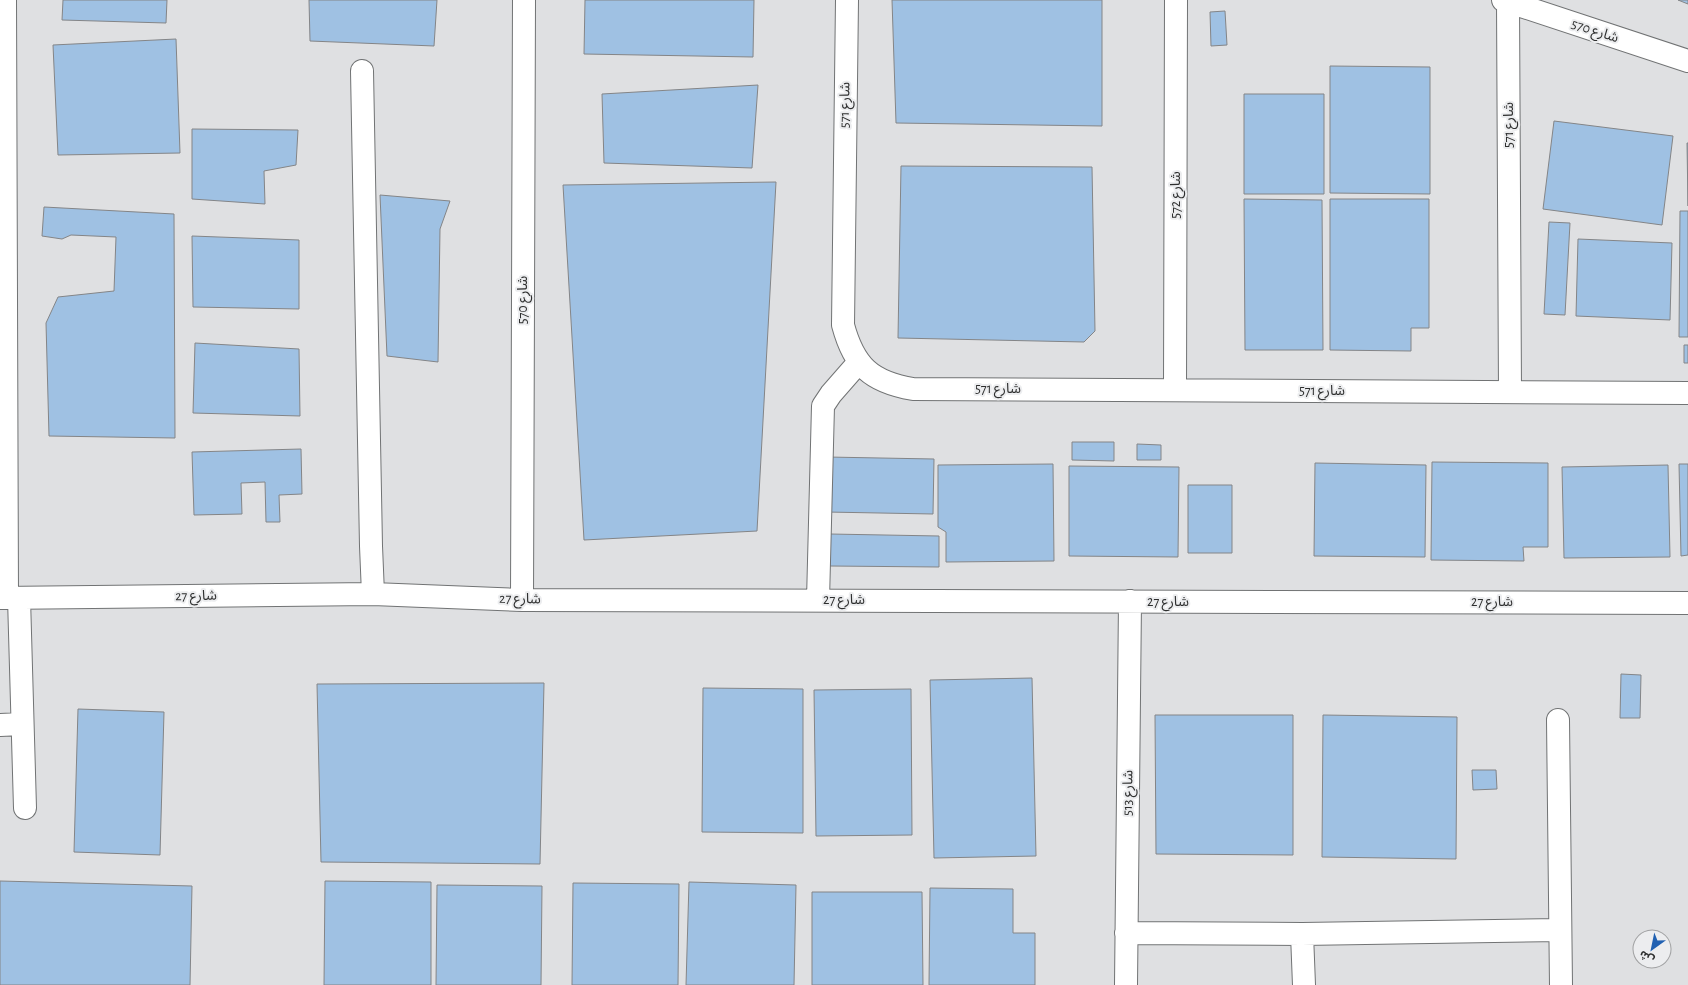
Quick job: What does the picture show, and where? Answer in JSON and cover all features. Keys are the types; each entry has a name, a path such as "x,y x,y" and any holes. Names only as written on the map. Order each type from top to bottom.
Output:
{"street":[{"path":"5,0 3,259 9,598 22,724 25,808"},
{"name":"شارع 570","path":"522,600 524,0"},
{"name":"شارع 571","path":"846,0 843,325 848,345 859,362 874,376 893,385 913,388 1688,393"},
{"name":"شارع 572","path":"1175,390 1176,0"},
{"name":"شارع 570","path":"1505,1 1688,61"},
{"name":"شارع 571","path":"1505,1 1510,392"},
{"path":"362,71 373,594"},
{"path":"818,600 823,406 830,394 859,362"},
{"name":"شارع 27","path":"9,598 373,594 522,600 1688,603"},
{"name":"شارع 513","path":"1126,985 1130,602"},
{"path":"1558,720 1561,985"},
{"path":"0,725 22,724"},
{"path":"1126,933 1302,934 1560,930"},
{"path":"1302,934 1304,985"}],"building":[{"path":"63,0 167,0 166,23 62,20"},
{"path":"309,0 437,0 434,46 310,41"},
{"path":"585,0 754,0 753,57 584,54"},
{"path":"892,0 1102,0 1102,126 896,123"},
{"path":"1678,0 1688,0 1688,4"},
{"path":"1225,11 1227,45 1211,46 1210,12"},
{"path":"176,39 180,153 58,155 53,45"},
{"path":"1330,66 1430,67 1430,194 1330,193"},
{"path":"758,85 752,168 604,163 602,94"},
{"path":"1244,94 1324,94 1324,194 1244,194"},
{"path":"1554,121 1673,136 1662,225 1543,209"},
{"path":"192,129 298,130 296,165 264,171 265,204 192,199"},
{"path":"1687,143 1688,143 1688,206"},
{"path":"901,166 1092,167 1095,331 1084,342 898,338"},
{"path":"776,182 757,531 584,540 563,185"},
{"path":"380,195 450,201 440,229 438,362 387,356"},
{"path":"1244,199 1322,200 1323,350 1245,350"},
{"path":"1330,199 1429,199 1429,328 1411,328 1411,351 1330,350"},
{"path":"44,207 174,214 175,438 49,436 46,323 58,297 114,291 116,237 71,235 62,239 42,236"},
{"path":"1680,211 1688,211 1688,337 1679,337"},
{"path":"1549,222 1570,223 1565,315 1544,314"},
{"path":"192,236 299,240 299,309 193,307"},
{"path":"1578,239 1672,243 1670,320 1576,316"},
{"path":"195,343 299,349 300,416 193,413"},
{"path":"1684,345 1688,345 1688,363 1684,363"},
{"path":"1072,442 1114,442 1114,461 1072,460"},
{"path":"1137,444 1161,445 1161,460 1137,460"},
{"path":"301,449 302,494 279,495 280,522 266,522 265,482 241,483 242,514 194,515 192,452"},
{"path":"827,457 934,459 933,514 826,512"},
{"path":"1432,462 1548,463 1548,547 1523,547 1524,561 1431,560"},
{"path":"1315,463 1426,465 1425,557 1314,556"},
{"path":"1053,464 1054,561 946,562 946,532 938,527 938,465"},
{"path":"1679,464 1688,464 1688,555 1681,556"},
{"path":"1668,465 1670,557 1564,558 1562,467"},
{"path":"1069,466 1179,467 1178,557 1069,556"},
{"path":"1188,485 1232,485 1232,553 1188,553"},
{"path":"830,534 939,536 939,567 830,566"},
{"path":"1621,674 1641,675 1640,718 1620,718"},
{"path":"1032,678 1036,856 934,858 930,680"},
{"path":"544,683 540,864 321,862 317,684"},
{"path":"703,688 803,689 803,833 702,832"},
{"path":"911,689 912,835 816,836 814,690"},
{"path":"78,709 164,712 160,855 74,852"},
{"path":"1155,715 1293,715 1293,855 1156,854"},
{"path":"1323,715 1457,717 1456,859 1322,857"},
{"path":"1472,770 1496,770 1497,789 1473,790"},
{"path":"0,881 192,886 190,985 0,985"},
{"path":"325,881 431,882 431,985 324,985"},
{"path":"689,882 796,885 794,985 686,985"},
{"path":"573,883 679,884 678,985 572,985"},
{"path":"437,885 542,886 541,985 436,985"},
{"path":"930,888 1013,889 1013,933 1035,933 1035,985 929,985"},
{"path":"812,892 922,892 923,985 812,985"}]}
